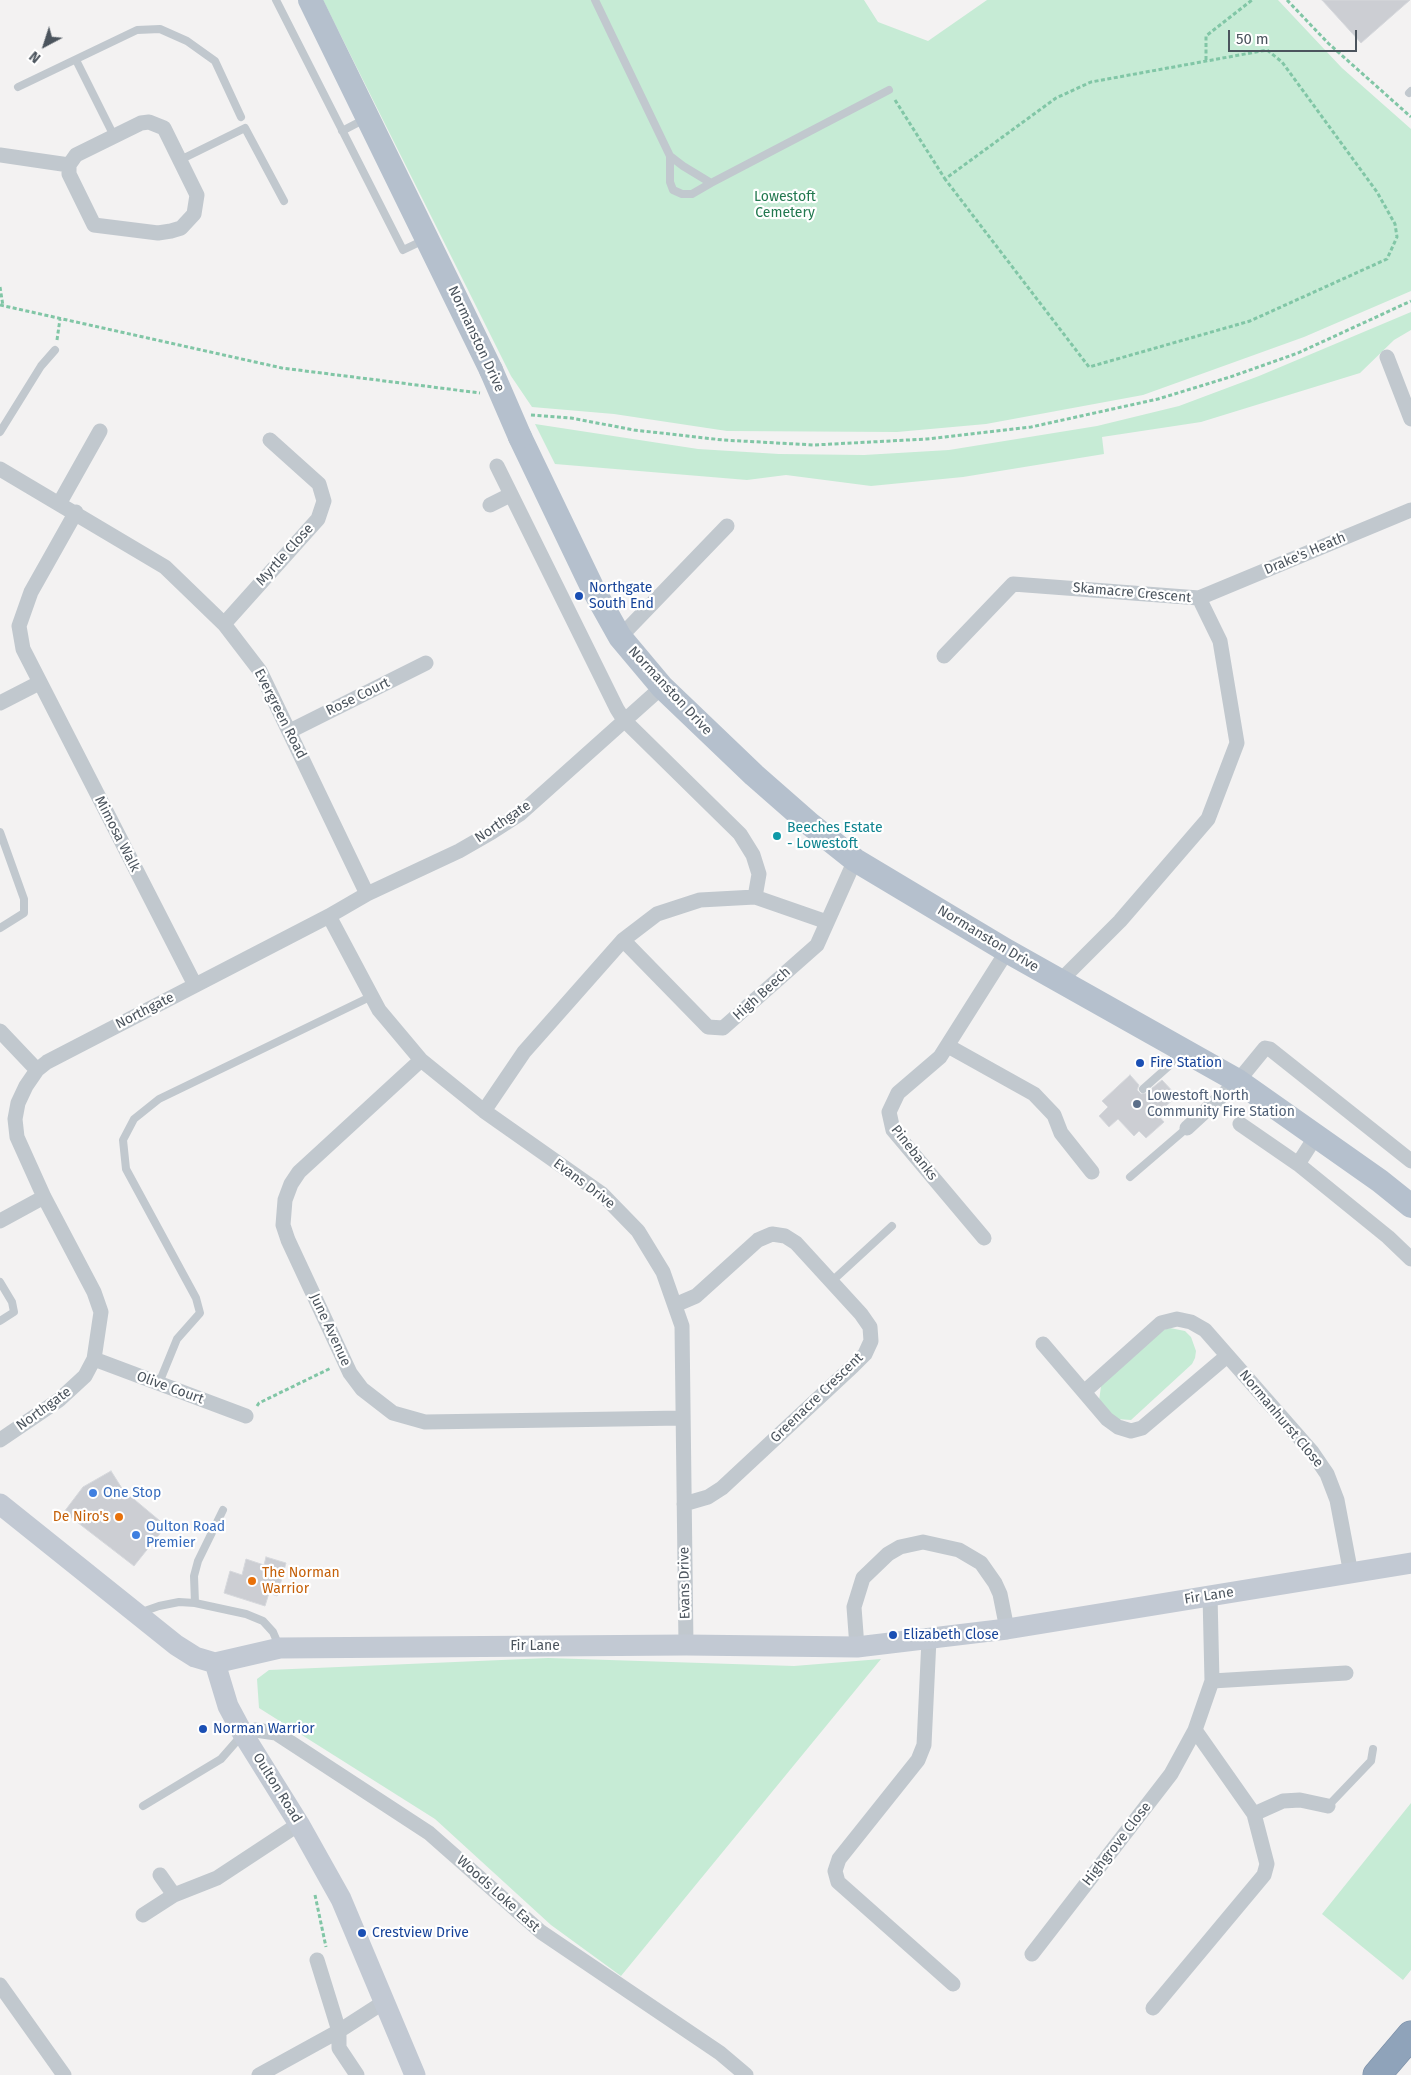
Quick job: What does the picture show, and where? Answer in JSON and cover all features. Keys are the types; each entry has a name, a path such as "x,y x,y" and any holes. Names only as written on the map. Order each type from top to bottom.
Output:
{"highway":[{"path":"1377,2075 1411,2035"}],"main road":[{"name":"Normanston Drive","path":"310,0 492,370 520,437 592,587 620,637 662,687 754,775 855,860 1007,951 1238,1081 1411,1206"}],"street":[{"path":"141,123 155,123 164,128 197,195 198,204 194,214 181,228 158,233 94,225 69,174 69,165 76,155 114,136 141,123"},
{"path":"0,154 69,165"},
{"path":"1387,357 1411,419"},
{"path":"59,504 100,431"},
{"name":"Myrtle Close","path":"224,624 318,519 324,501 319,484 270,440"},
{"path":"497,466 617,709 624,720 740,834 753,855 758,874 755,896"},
{"name":"Evergreen Road","path":"0,469 166,566 224,624 260,671 367,894"},
{"path":"490,505 510,495"},
{"name":"Drake's Heath","path":"1199,598 1411,510"},
{"name":"Mimosa Walk","path":"76,512 31,592 19,626 23,649 195,985"},
{"path":"620,637 728,526"},
{"name":"Skamacre Crescent","path":"944,656 1012,584 1199,598 1220,640 1237,743 1208,819 1120,921 1060,981"},
{"name":"Rose Court","path":"290,731 426,663"},
{"path":"0,703 39,683"},
{"name":"Northgate","path":"0,1440 72,1390 85,1376 94,1360 101,1312 94,1292 44,1197 17,1137 15,1119 22,1094 37,1070 47,1062 329,916 367,894 459,851 520,814 662,687"},
{"name":"High Beech","path":"623,940 708,1027 723,1028 817,945 855,860"},
{"path":"484,1111 524,1052 623,940 657,914 700,900 755,896 827,922"},
{"name":"Evans Drive","path":"329,916 372,996 393,1028 421,1060 484,1111 602,1194 619,1210 651,1249 663,1272 682,1326 686,1645"},
{"name":"Pinebanks","path":"984,1238 893,1130 890,1121 892,1102 898,1093 940,1057 1007,951"},
{"path":"0,1031 37,1070"},
{"path":"948,1046 1034,1094 1054,1115 1060,1133 1092,1172"},
{"path":"1187,1128 1238,1081 1265,1048 1411,1161"},
{"name":"June Avenue","path":"421,1060 299,1172 290,1184 285,1200 283,1225 288,1240 343,1362 362,1389 393,1413 424,1422 683,1418"},
{"path":"1240,1124 1298,1164 1388,1237 1411,1259"},
{"path":"1298,1164 1316,1136"},
{"path":"0,1221 44,1197"},
{"name":"Greenacre Crescent","path":"676,1305 696,1296 758,1240 772,1234 785,1236 796,1244 870,1328 871,1341 865,1354 722,1488 708,1497 684,1504"},
{"name":"Normanhurst Close","path":"1084,1392 1161,1324 1177,1319 1191,1322 1205,1330 1312,1452 1327,1474 1337,1500 1350,1574"},
{"path":"1043,1344 1107,1419 1118,1427 1131,1431 1142,1428 1227,1356"},
{"name":"Olive Court","path":"94,1360 246,1416"},
{"path":"0,1504 137,1614 194,1657 215,1663"},
{"path":"857,1647 854,1606 863,1578 888,1554 900,1548 923,1542 959,1550 981,1564 996,1583 1008,1629"},
{"name":"Fir Lane","path":"215,1663 280,1648 686,1645 857,1647 1008,1629 1411,1564"},
{"name":"Highgrove Close","path":"1032,1954 1171,1774 1195,1730 1212,1681 1210,1596"},
{"path":"929,1639 924,1745 918,1760 839,1859 835,1871 838,1882 954,1984"},
{"name":"Oulton Road","path":"215,1663 228,1706 243,1734 300,1824 341,1899 415,2075"},
{"path":"1212,1681 1346,1673"},
{"name":"Woods Loke East","path":"243,1734 255,1730 276,1733 429,1833 541,1932 720,2054 746,2075"},
{"path":"1153,2008 1264,1874 1267,1864 1266,1854 1254,1814 1195,1730"},
{"path":"1254,1814 1283,1801 1300,1800 1328,1806"},
{"path":"143,1915 174,1895 217,1878 300,1824"},
{"path":"160,1875 174,1895"},
{"path":"317,1960 339,2031 340,2048 357,2075"},
{"path":"0,1985 64,2075"},
{"path":"260,2075 339,2031 384,2002"}],"lane":[{"path":"276,0 403,250 428,238"},
{"path":"595,0 670,156 670,182 673,190 682,194 692,194 888,90"},
{"path":"18,87 137,30 160,29 187,41 215,61 241,117"},
{"path":"76,60 114,136"},
{"path":"342,130 367,118"},
{"path":"180,160 245,128 284,201"},
{"path":"670,156 711,183"},
{"path":"0,432 41,366 55,350"},
{"path":"0,832 24,899 24,913 0,928"},
{"path":"159,1383 177,1339 200,1313 196,1298 126,1170 123,1140 126,1133 134,1119 159,1099 372,996"},
{"path":"1143,1089 1170,1065 1179,1048"},
{"path":"1130,1177 1187,1128"},
{"path":"831,1282 892,1226"},
{"path":"0,1282 12,1302 14,1312 0,1320"},
{"path":"195,1603 194,1576 198,1561 223,1510"},
{"path":"137,1614 159,1606 179,1602 195,1603 246,1614 262,1622 273,1632 280,1648"},
{"path":"143,1806 220,1759 243,1734"},
{"path":"1328,1806 1371,1761 1373,1749"}],"path":[{"path":"1206,60 1206,36 1252,0"},
{"path":"1287,0 1328,43 1411,117"},
{"path":"888,90 945,179 1089,367 1250,322 1387,259 1397,237 1395,224 1377,192 1282,62 1267,50 1091,82 1056,98 945,179"},
{"path":"0,287 2,306 60,319 282,368 478,392 487,396"},
{"path":"530,415 571,418 634,430 723,440 814,445 927,439 1031,427 1158,399 1230,377 1298,353 1411,301"},
{"path":"55,350 60,319"},
{"path":"246,1416 253,1412 259,1403 343,1362"},
{"path":"312,1889 316,1897 327,1951 317,1960"}],"green space":[{"name":"Lowestoft Cemetery","path":"323,0 864,0 878,22 928,41 987,0 1278,0 1342,68 1411,129 1411,291 1304,337 1143,395 986,424 897,432 727,431 614,414 532,407 511,376"},
{"path":"1411,312 1411,330 1394,340 1360,373 1201,422 1102,437 1104,454 963,477 871,486 786,475 747,480 555,464 535,424 698,449 779,454 864,455 949,450 1097,426 1179,406 1259,376"},
{"path":"1170,1328 1185,1331 1191,1337 1196,1351 1192,1364 1131,1420 1117,1419 1099,1401 1101,1386 1163,1330"},
{"path":"548,1658 794,1666 881,1659 621,1976 551,1925 435,1819 259,1708 257,1679 269,1670"},
{"path":"1411,1803 1411,1970 1403,1980 1322,1914"}],"building":[{"path":"1322,0 1410,0 1361,43"},
{"name":"Lowestoft North Community Fire Station","path":"1130,1075 1139,1085 1137,1090 1141,1094 1146,1093 1162,1080 1177,1096 1157,1114 1164,1122 1146,1138 1139,1131 1134,1136 1118,1119 1109,1127 1099,1116 1108,1107 1102,1101"},
{"path":"111,1471 123,1490 166,1526 134,1566 64,1512 83,1487"},
{"name":"The Norman Warrior","path":"266,1557 286,1563 277,1596 269,1593 265,1606 224,1593 230,1571 242,1575 246,1559 264,1565"}],"place":[{"name":"Northgate South End","path":"579,596"},
{"name":"Beeches Estate - Lowestoft","path":"777,836"},
{"name":"Fire Station","path":"1140,1063"},
{"name":"Lowestoft North Community Fire Station","path":"1137,1104"},
{"name":"One Stop","path":"93,1493"},
{"name":"De Niro's","path":"119,1517"},
{"name":"Oulton Road Premier","path":"136,1535"},
{"name":"The Norman Warrior","path":"252,1581"},
{"name":"Elizabeth Close","path":"893,1635"},
{"name":"Norman Warrior","path":"203,1729"},
{"name":"Crestview Drive","path":"362,1933"}]}
